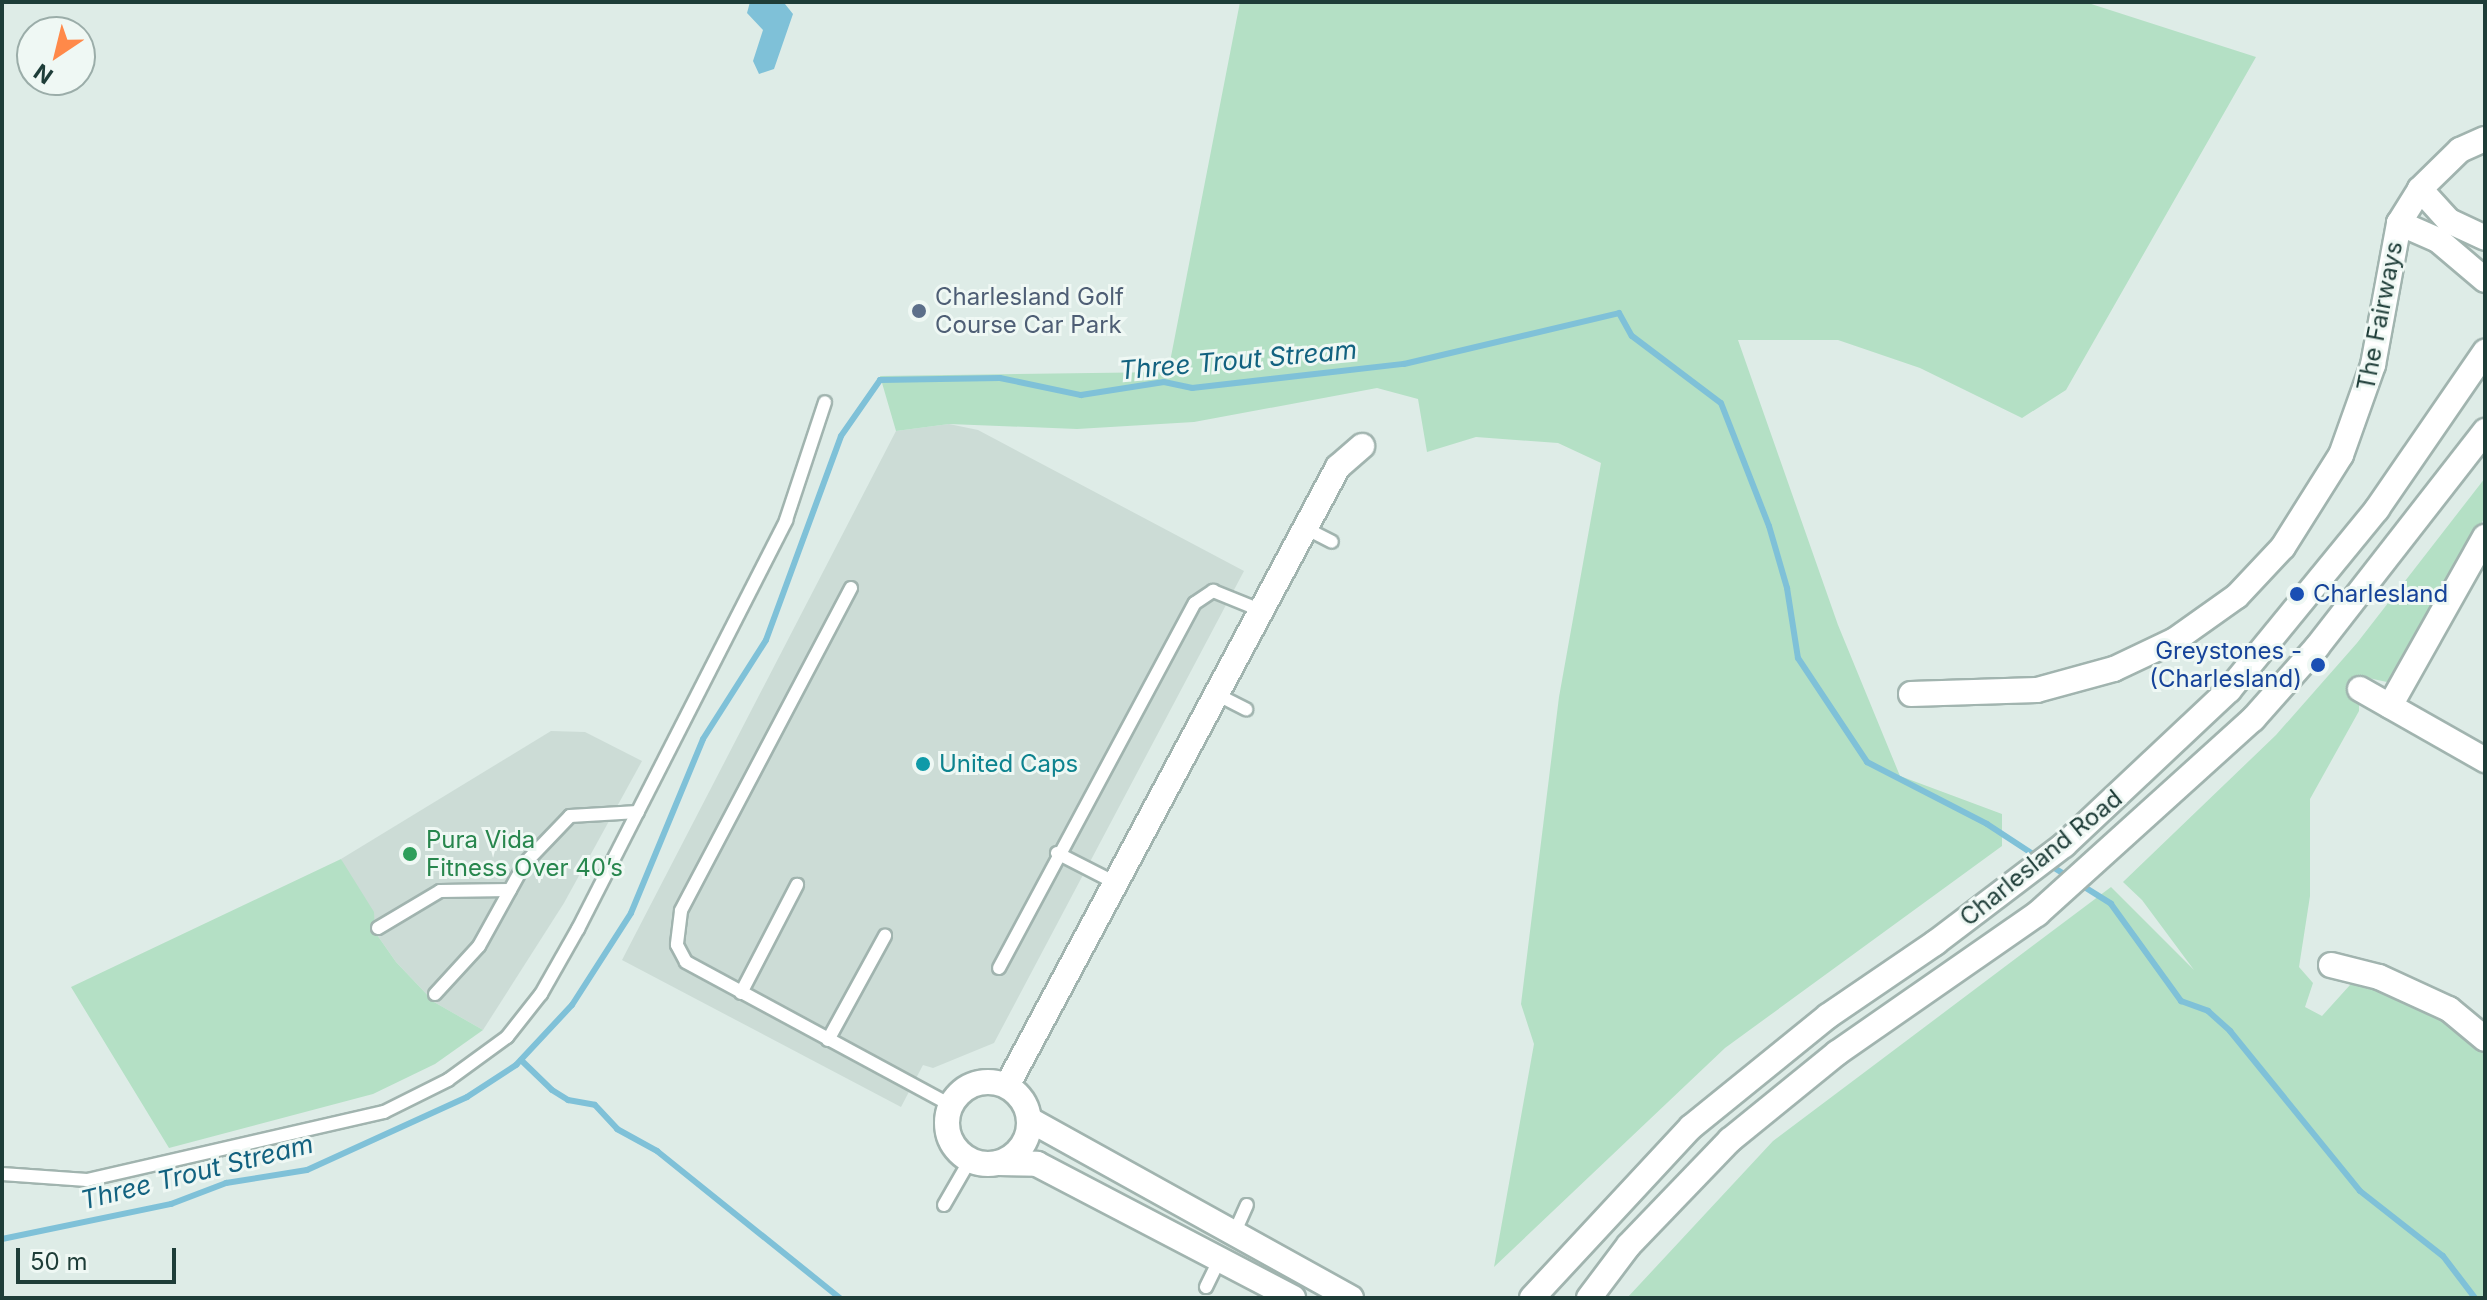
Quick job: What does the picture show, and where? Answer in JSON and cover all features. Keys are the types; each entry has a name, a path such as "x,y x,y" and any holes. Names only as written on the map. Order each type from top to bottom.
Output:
{"street":[{"name":"The Fairways","path":"1911,694 2037,690 2114,669 2175,640 2237,596 2283,547 2341,455 2373,365 2399,223 2420,189 2460,150 2485,139"},
{"path":"2420,189 2449,221 2485,238"},
{"name":"The Fairways","path":"2399,223 2438,240 2485,280"},
{"name":"Charlesland Road","path":"1532,1298 1691,1127 1828,1016 2064,845 2209,709 2275,636 2377,509 2485,352"},
{"name":"Charlesland Road","path":"1589,1298 1629,1245 1730,1140 1837,1053 2037,914 2095,866 2253,719 2326,635 2485,431"},
{"path":"1007,1086 1338,467 1362,446"},
{"path":"2390,706 2485,537"},
{"path":"2360,689 2485,760"},
{"path":"2331,965 2379,977 2449,1009 2485,1039"},
{"path":"998,1163 1022,1148 1030,1120 1023,1100 1007,1086 981,1082 968,1086 950,1105 947,1130 959,1153 970,1160 998,1163 1037,1164 1293,1298"},
{"path":"1030,1120 1233,1236 1351,1298"}],"lane":[{"path":"2,1174 87,1180 384,1112 448,1080 507,1037 541,994 638,812 786,520 825,402"},
{"path":"1305,528 1332,542"},
{"path":"851,588 676,930 686,962 950,1105"},
{"path":"999,968 1057,853 1195,603 1213,591 1260,610"},
{"path":"1216,694 1246,709"},
{"path":"435,994 479,946 525,863 570,816 638,812"},
{"path":"1057,853 1114,882"},
{"path":"741,993 797,885"},
{"path":"378,928 440,891 510,890"},
{"path":"828,1040 885,936"},
{"path":"944,1205 970,1160"},
{"path":"1233,1236 1247,1205"},
{"path":"1206,1287 1219,1260"}],"shaded area":[{"path":"949,424 978,430 1244,571 994,1043 933,1068 923,1065 901,1107 622,960 896,431"},
{"path":"551,731 585,732 642,761 564,903 483,1030 434,1002 396,962 375,932 341,859"}],"green space":[{"path":"1240,2 2085,2 2256,57 2066,390 2022,418 1920,368 1838,340 1738,340 1838,625 1900,776 2002,814 2002,846 1725,1048 1494,1267 1534,1044 1521,1004 1559,697 1601,463 1558,443 1476,437 1427,452 1418,399 1377,388 1194,422 1077,429 949,424 896,431 880,376 1168,372"},
{"path":"2485,478 2485,517 2395,672 2387,682 2359,676 2350,693 2359,700 2359,711 2310,799 2310,896 2299,967 2313,983 2305,1007 2322,1016 2350,985 2365,982 2449,1020 2485,1049 2485,1298 1627,1298 1773,1141 2111,887 2194,970 2142,900 2123,882 2276,735 2357,643"},
{"path":"341,859 374,912 375,932 396,962 434,1002 483,1030 435,1064 373,1094 169,1148 71,987"}],"water":[{"path":"750,2 785,4 793,14 774,69 759,74 753,61 763,30 747,13"}],"waterway":[{"name":"Three Trout Stream","path":"2,1239 171,1204 226,1183 307,1170 467,1097 516,1065 572,1005 631,913 703,739 766,640 841,436 880,380 1000,378 1081,395 1164,382 1192,388 1404,364 1619,313 1632,336 1721,403 1769,526 1787,588 1798,658 1867,762 1987,824 2039,858"},
{"name":"Three Trout Stream","path":"2048,864 2069,877"},
{"name":"Three Trout Stream","path":"2078,883 2111,904 2181,1001 2208,1011 2230,1031 2360,1191 2443,1256 2475,1298"},
{"path":"521,1060 552,1090 568,1100 595,1105 617,1129 657,1151 840,1298"}],"place":[{"name":"Charlesland Golf Course Car Park","path":"919,311"},
{"name":"Charlesland","path":"2297,594"},
{"name":"Greystones - (Charlesland)","path":"2318,665"},
{"name":"United Caps","path":"923,764"},
{"name":"Pura Vida Fitness Over 40’s","path":"410,854"}]}
